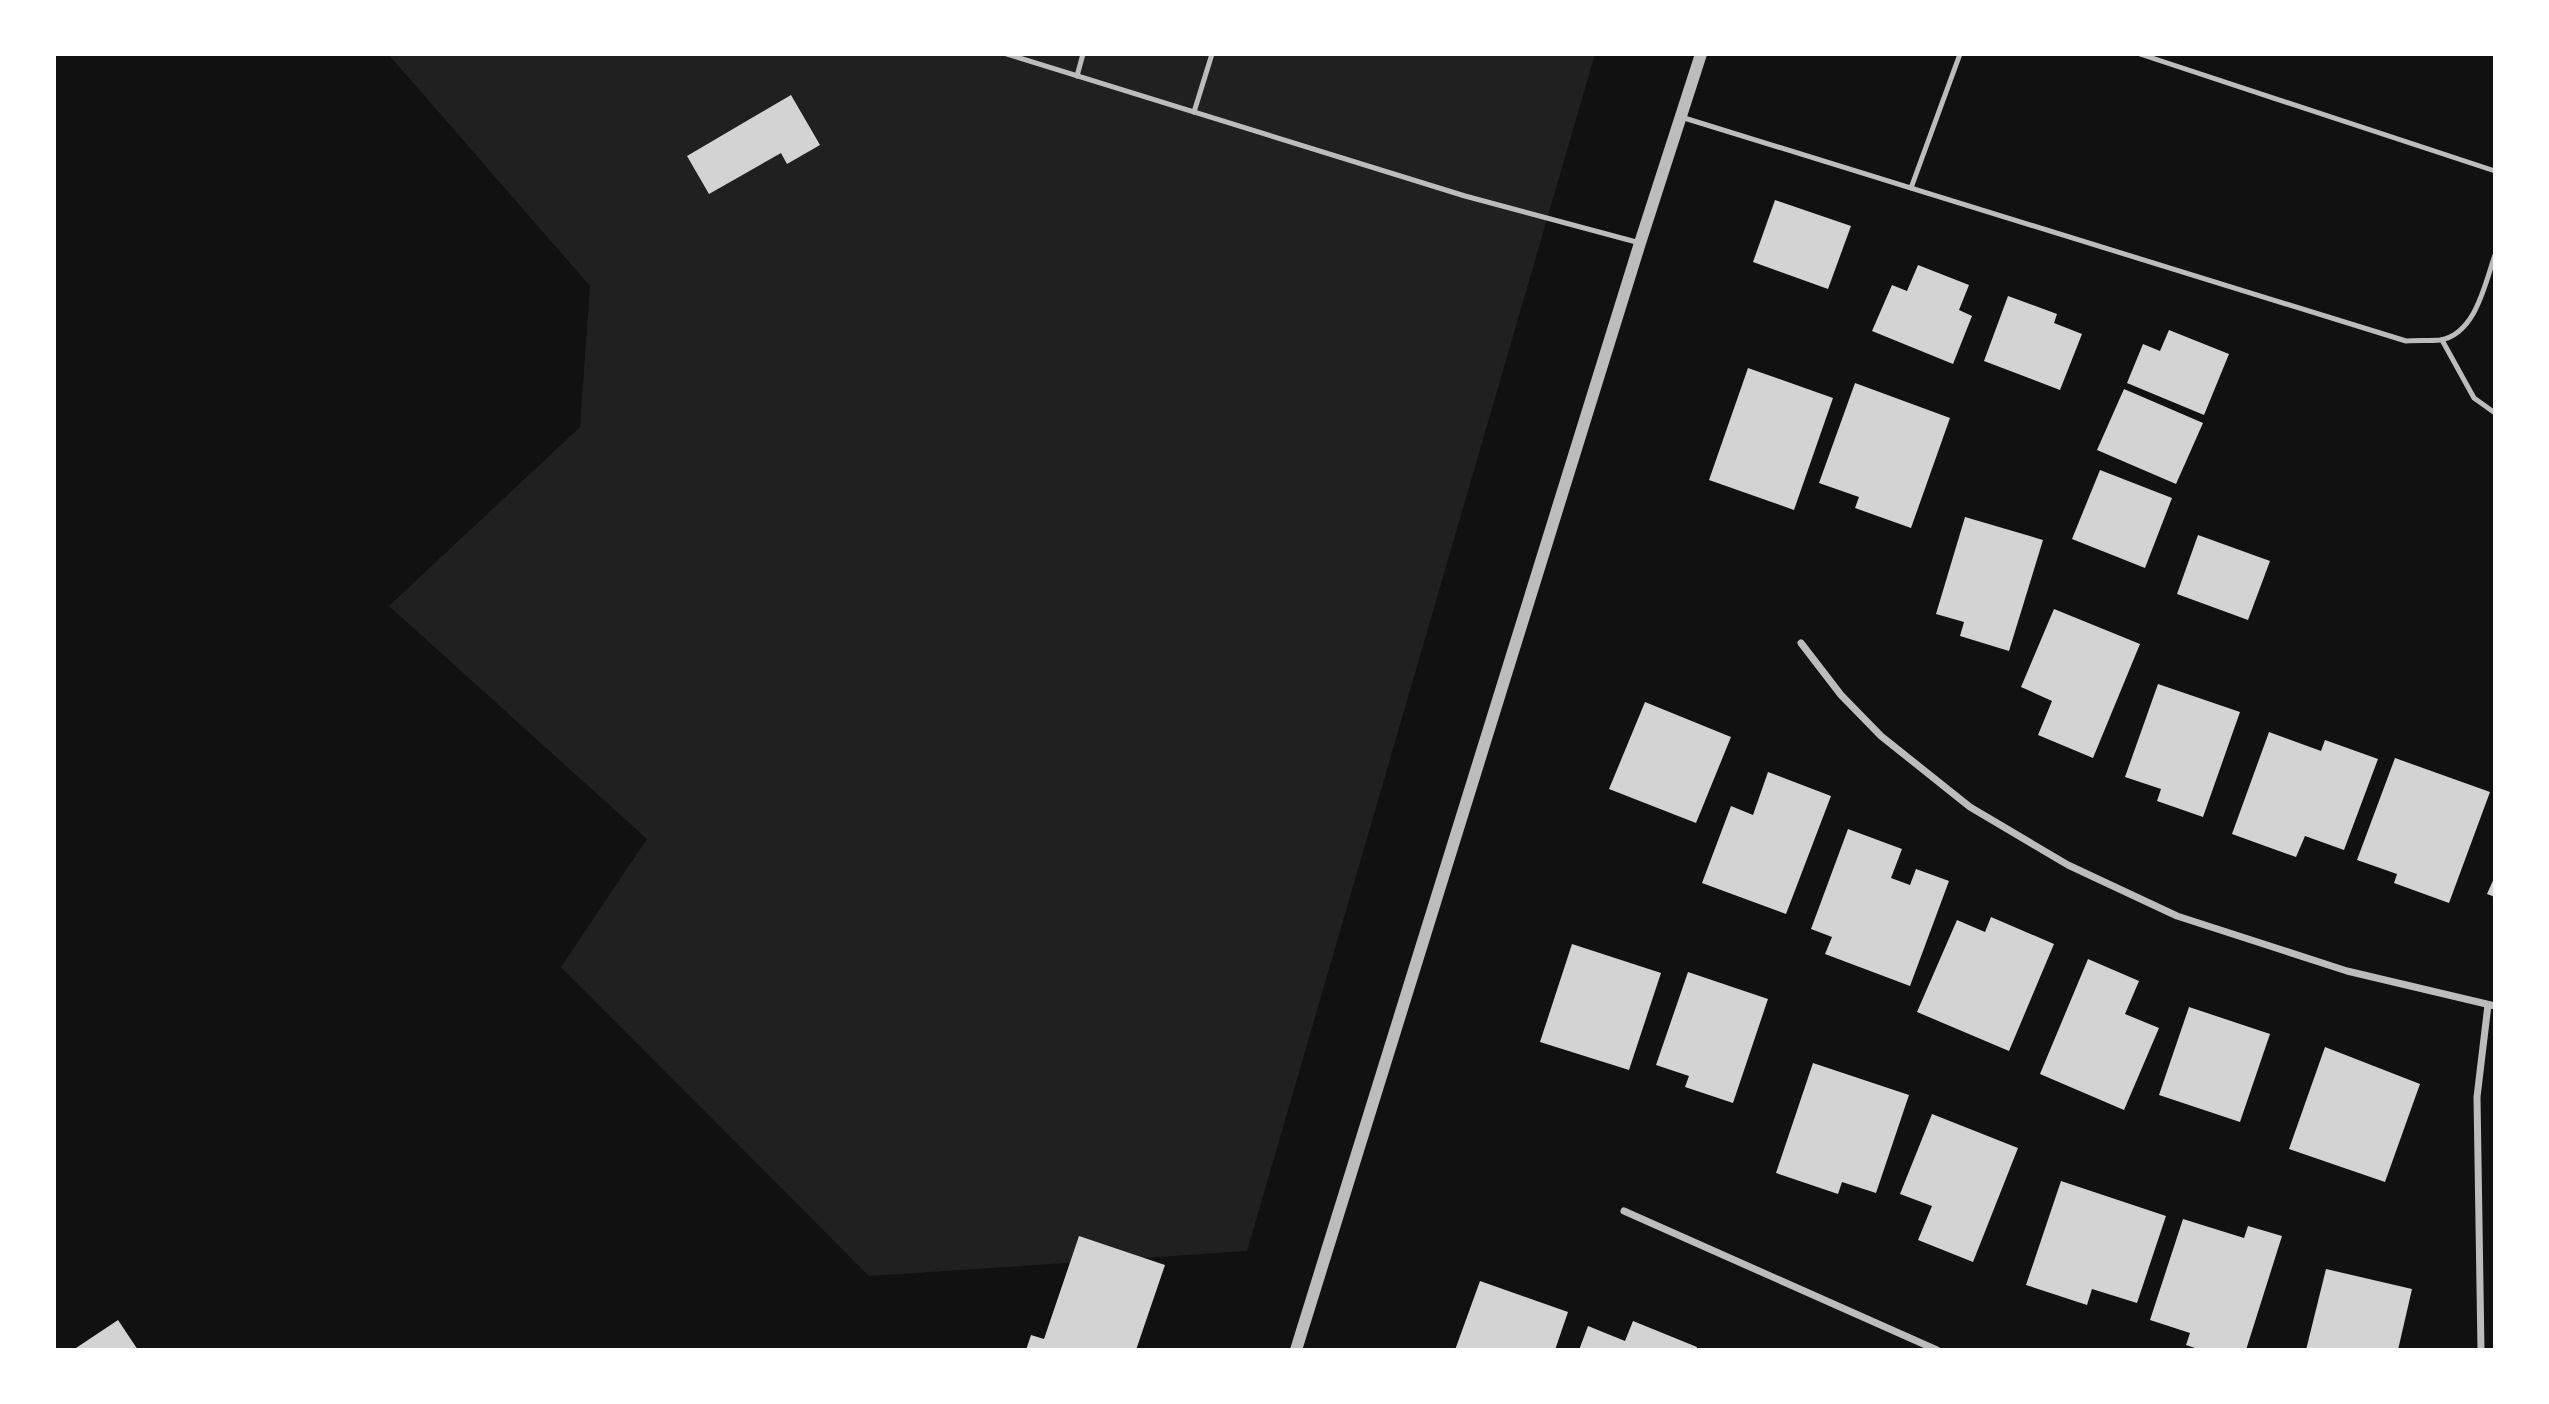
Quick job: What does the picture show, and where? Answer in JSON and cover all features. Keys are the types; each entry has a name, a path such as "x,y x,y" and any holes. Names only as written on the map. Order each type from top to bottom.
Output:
{"street":[{"path":"1296,1350 1700,54"},
{"path":"1801,643 1841,695 1881,736 1970,807 2068,865 2177,916 2347,971 2491,1006 2477,1097 2481,1350"},
{"path":"1624,1211 1937,1350"}],"lane":[{"path":"1007,54 1465,196 1640,243"},
{"path":"1077,76 1083,54"},
{"path":"1194,112 1212,54"},
{"path":"1911,188 1960,54"},
{"path":"2140,54 2495,170"},
{"path":"1681,117 2406,341 2442,340 2462,329 2476,307 2495,255"},
{"path":"2442,340 2474,398 2495,413"}],"shaded area":[{"path":"388,54 1595,54 1247,1251 869,1276 561,967 647,839 389,606 580,427 590,286"}],"building":[{"path":"791,95 820,145 787,164 781,153 709,194 687,156"},
{"path":"1775,200 1851,226 1828,289 1753,262"},
{"path":"1918,265 1969,285 1959,310 1972,316 1953,364 1872,331 1892,285 1907,291"},
{"path":"2008,296 2057,314 2054,323 2082,334 2060,390 1984,361"},
{"path":"2169,330 2229,354 2204,415 2127,383 2143,344 2160,351"},
{"path":"1748,368 1833,398 1794,510 1709,480"},
{"path":"1855,383 1950,418 1911,528 1855,508 1859,497 1819,483"},
{"path":"2124,389 2203,423 2176,484 2097,450"},
{"path":"2100,470 2172,498 2145,568 2072,539"},
{"path":"1965,517 2043,540 2009,651 1960,636 1964,622 1936,614"},
{"path":"2198,535 2270,561 2248,620 2177,594"},
{"path":"2054,609 2140,644 2093,758 2038,735 2052,701 2021,687"},
{"path":"2158,684 2240,712 2203,817 2157,801 2161,789 2125,777"},
{"path":"1645,702 1731,737 1696,823 1609,789"},
{"path":"2269,732 2321,751 2325,740 2378,759 2344,850 2305,836 2296,857 2232,834"},
{"path":"2395,758 2490,792 2449,903 2394,883 2397,874 2357,860"},
{"path":"1768,772 1831,796 1786,914 1702,883 1731,806 1753,815"},
{"path":"1848,829 1902,849 1891,878 1910,885 1916,869 1949,881 1910,986 1825,954 1832,937 1811,929"},
{"path":"2495,876 2495,897 2487,894"},
{"path":"1991,917 2054,944 2009,1051 1917,1012 1957,920 1985,932"},
{"path":"1572,944 1661,973 1629,1070 1540,1042"},
{"path":"2088,959 2139,981 2125,1014 2159,1028 2124,1110 2040,1074"},
{"path":"1688,972 1768,999 1733,1103 1685,1087 1689,1076 1656,1065"},
{"path":"2189,1007 2270,1034 2240,1122 2159,1095"},
{"path":"2325,1047 2420,1084 2385,1182 2289,1149"},
{"path":"1813,1063 1909,1095 1876,1193 1842,1182 1838,1194 1776,1173"},
{"path":"1932,1114 2018,1148 1973,1262 1918,1240 1932,1206 1900,1194"},
{"path":"2061,1181 2166,1216 2137,1303 2092,1289 2087,1305 2026,1285"},
{"path":"2183,1219 2244,1238 2248,1226 2282,1236 2246,1350 2201,1350 2186,1345 2190,1333 2150,1320"},
{"path":"1079,1236 1165,1265 1136,1350 1026,1350 1031,1335 1044,1339"},
{"path":"2326,1269 2412,1289 2398,1350 2306,1350"},
{"path":"1480,1281 1568,1312 1555,1350 1455,1350"},
{"path":"118,1320 138,1350 73,1350"},
{"path":"1633,1321 1697,1347 1696,1350 1579,1350 1588,1326 1625,1341"}]}
